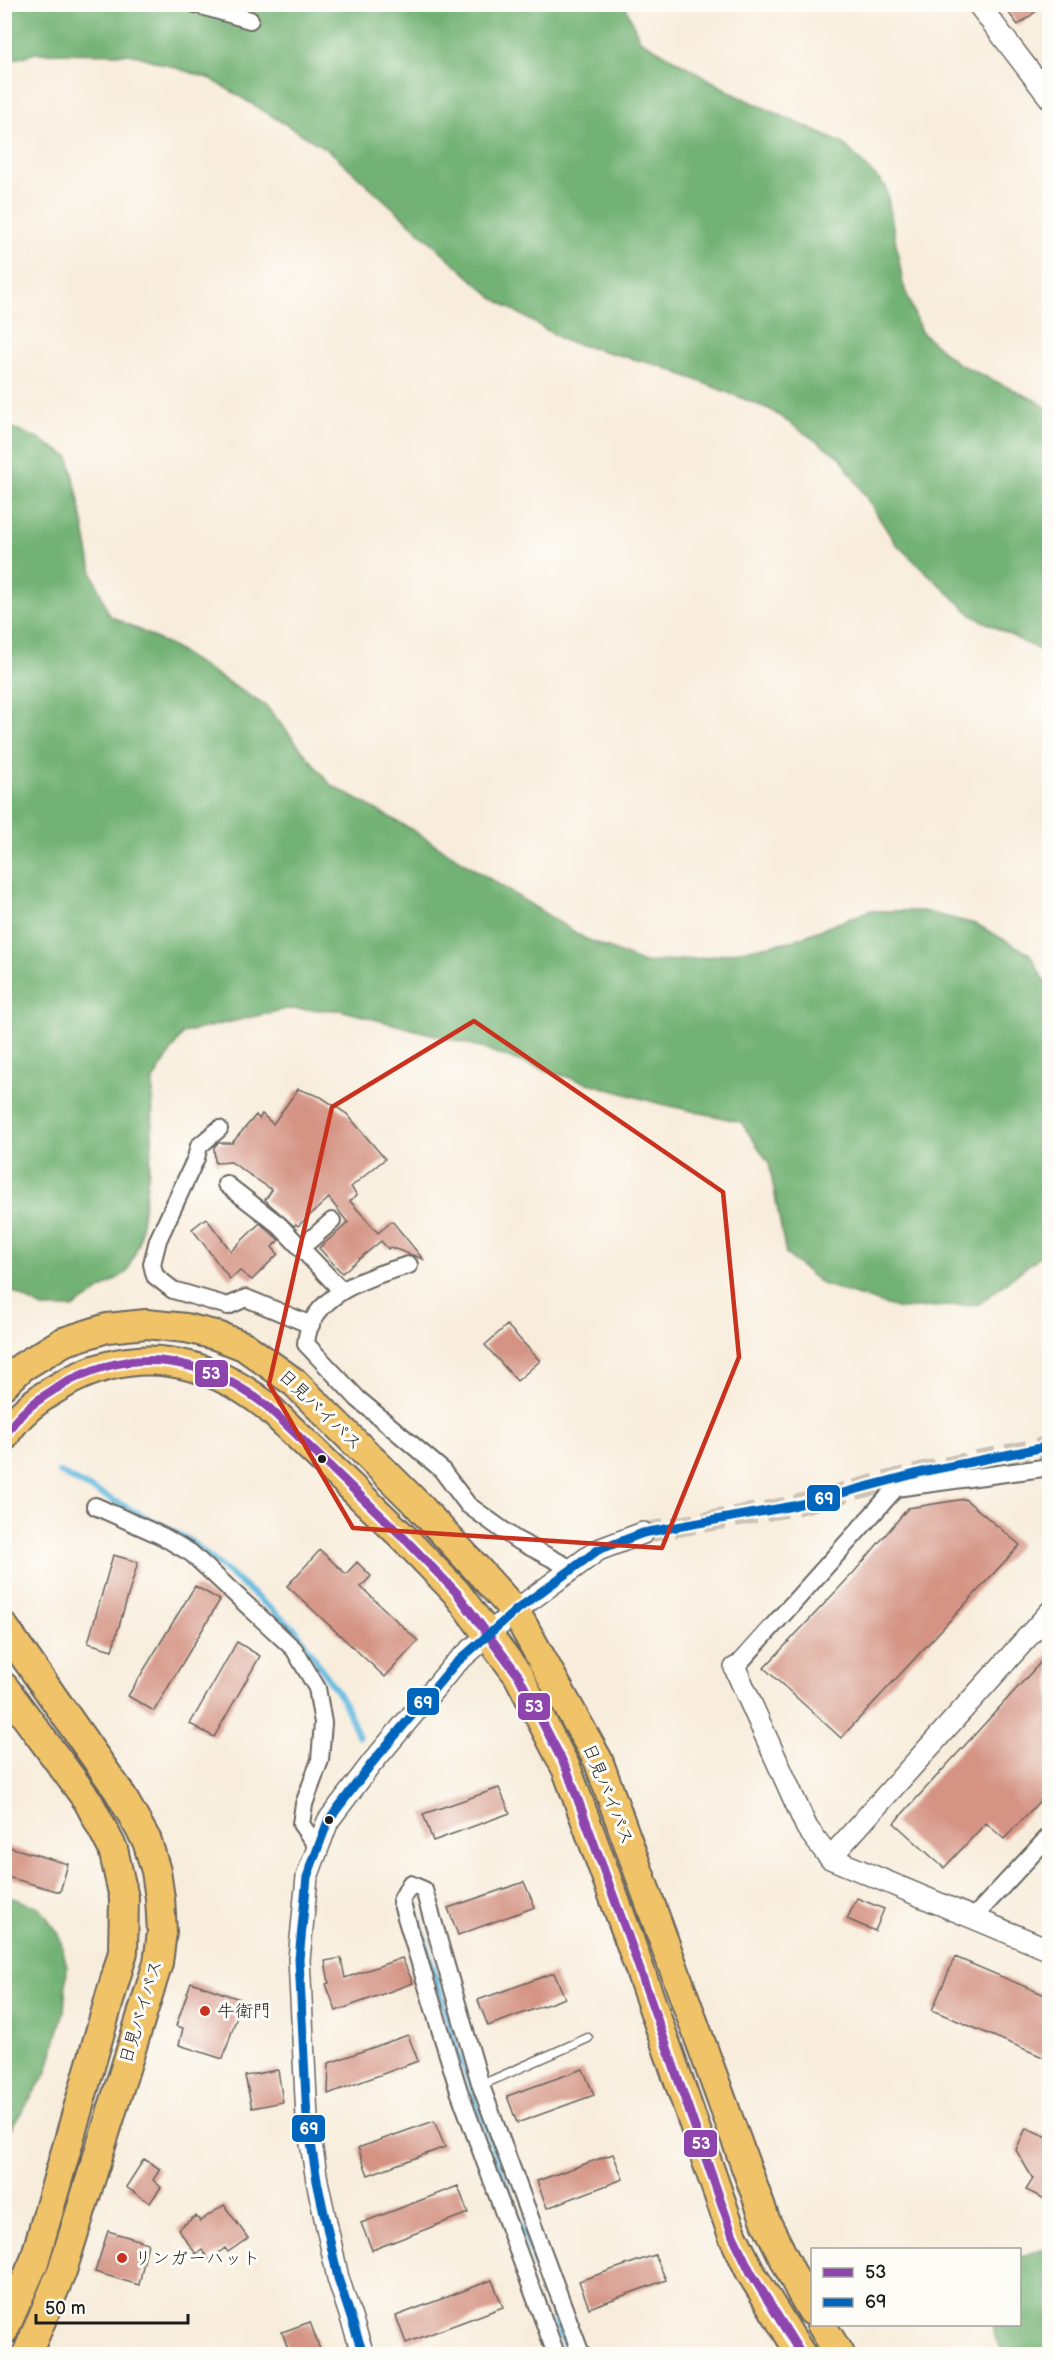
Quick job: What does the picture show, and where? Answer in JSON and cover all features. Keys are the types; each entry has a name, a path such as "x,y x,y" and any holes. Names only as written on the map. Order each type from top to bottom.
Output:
{"highway":[{"name":"日見バイパス","path":"4,1384 22,1367 63,1342 107,1328 146,1324 186,1328 215,1335 244,1346 295,1383 419,1506 515,1611 598,1760 766,2222 811,2308"},
{"name":"日見バイパス","path":"4,1437 11,1425 39,1399 94,1369 152,1359 183,1363 208,1371 250,1393 268,1407 402,1536 456,1592 518,1676 567,1770 733,2236 751,2272 801,2355"},
{"name":"日見バイパス","path":"4,1627 118,1790 147,1841 156,1871 162,1932 158,1963 62,2271 27,2355"},
{"name":"日見バイパス","path":"4,1687 88,1801 113,1849 124,1898 123,1952 34,2262 4,2330"},
{"path":"822,2326 840,2355"}],"street":[{"path":"195,4 250,20"},
{"path":"978,4 1050,98"},
{"path":"219,1129 199,1146 196,1158 158,1240 152,1264 155,1276 173,1290 228,1306 246,1298 311,1325"},
{"path":"226,1184 279,1225 342,1291"},
{"path":"301,1248 332,1221"},
{"path":"409,1265 378,1274 342,1291 320,1310 307,1331 306,1344 358,1399 441,1468 468,1505 515,1539 572,1569"},
{"path":"1050,1467 896,1488 735,1668 807,1828 830,1858 1050,1950"},
{"path":"95,1506 162,1536 191,1553 294,1649 318,1688 323,1723 320,1761 304,1804 301,1824 318,1848"},
{"path":"363,2355 338,2278 317,2181 307,2118 299,1959 307,1877 328,1821 372,1763 454,1665 515,1611 598,1550 643,1533"},
{"path":"830,1858 1050,1612"},
{"path":"973,1918 1050,1835"},
{"path":"556,2355 460,2090 401,1901 410,1884 424,1890 480,2086 582,2355"},
{"path":"460,2090 480,2086"},
{"path":"517,2246 537,2239"}],"lane":[{"path":"480,2086 588,2038"}],"highlighted area":[{"path":"474,1021 723,1192 739,1357 662,1548 353,1528 269,1384 332,1107"}],"green space":[{"path":"5,5 625,5 640,40 736,95 844,144 886,187 903,284 921,332 957,363 1049,409 1049,655 973,616 895,543 841,458 769,409 661,366 565,341 493,298 331,152 211,79 132,54 36,53 5,62"},
{"path":"5,425 39,439 69,457 92,572 109,615 169,645 266,706 331,785 409,828 584,938 644,963 704,958 795,940 868,911 922,911 976,924 1030,954 1049,990 1050,1232 1040,1256 979,1304 900,1309 822,1284 786,1254 769,1163 741,1122 657,1103 550,1072 473,1045 340,1010 286,1009 183,1033 153,1080 152,1147 139,1243 127,1272 73,1308 42,1308 5,1287"},
{"path":"5,1895 40,1908 59,1934 67,1967 64,2011 47,2072 5,2138"},
{"path":"1049,2246 1049,2354 1006,2354 996,2341 993,2326 1021,2326 1021,2257"}],"building":[{"path":"1002,4 1046,4 1018,25"},
{"path":"298,1089 321,1097 347,1114 385,1159 351,1187 357,1195 350,1201 378,1233 392,1221 423,1259 390,1247 388,1249 381,1241 342,1273 319,1248 348,1223 329,1198 298,1226 296,1224 294,1226 265,1200 272,1190 231,1162 215,1163 214,1147 218,1143 232,1143 256,1115 259,1119 262,1114 273,1124"},
{"path":"206,1218 231,1251 260,1223 279,1240 272,1247 278,1254 252,1280 240,1271 230,1279 192,1229"},
{"path":"507,1325 540,1361 517,1381 485,1345"},
{"path":"965,1499 1020,1545 841,1738 764,1668 855,1571 908,1508"},
{"path":"320,1550 346,1574 357,1562 371,1576 361,1587 418,1641 385,1677 287,1586"},
{"path":"113,1555 138,1562 112,1650 88,1643"},
{"path":"195,1586 220,1600 154,1711 128,1696"},
{"path":"237,1642 260,1656 214,1737 190,1724"},
{"path":"1050,1652 1050,1790 1004,1839 986,1823 944,1868 894,1823"},
{"path":"499,1788 510,1813 433,1841 423,1814"},
{"path":"9,1847 68,1864 60,1892 4,1876 4,1864"},
{"path":"524,1882 535,1907 458,1935 448,1908"},
{"path":"857,1898 884,1909 875,1931 847,1919"},
{"path":"955,1957 1050,1997 1050,2060 932,2010"},
{"path":"341,1958 345,1978 402,1958 413,1983 336,2011 326,1984 329,1983 325,1961"},
{"path":"554,1973 565,1998 488,2026 478,2000"},
{"path":"191,1982 242,2000 223,2059 179,2045 183,2028 176,2026"},
{"path":"408,2035 418,2061 328,2094 329,2063"},
{"path":"583,2069 594,2095 517,2123 507,2096"},
{"path":"278,2070 283,2102 252,2108 245,2076"},
{"path":"434,2121 445,2147 368,2175 358,2148"},
{"path":"1026,2128 1050,2138 1050,2206 1045,2199 1026,2190 1033,2179 1016,2150"},
{"path":"613,2154 623,2179 547,2208 537,2181"},
{"path":"144,2159 160,2169 153,2180 161,2187 150,2203 126,2187"},
{"path":"458,2186 468,2213 372,2250 361,2223"},
{"path":"224,2205 248,2238 228,2252 225,2248 209,2260 202,2250 196,2254 178,2229 196,2216 200,2221"},
{"name":"リンガーハット","path":"108,2231 148,2243 139,2285 95,2272"},
{"path":"655,2255 666,2280 589,2308 579,2281"},
{"path":"492,2280 503,2307 406,2343 396,2316"},
{"path":"310,2322 322,2355 290,2355 282,2332"}],"waterway":[{"path":"59,1472 189,1540 296,1630 345,1704 359,1737"},
{"path":"413,1901 455,2044 568,2354"}],"tunnel":[{"path":"643,1533 793,1506 926,1471 1050,1446"}],"transit line":[{"name":"53","path":"4,1437 22,1413 37,1401 89,1372 116,1364 142,1361 168,1362 194,1367 244,1390 268,1407 402,1536 456,1592 518,1675 567,1770 733,2236 751,2273 801,2354"},
{"name":"69","path":"363,2354 338,2278 317,2181 307,2118 299,1959 307,1877 328,1821 372,1763 454,1665 515,1611 598,1550 643,1533 793,1506 926,1471 1050,1446"}],"place":[{"name":"牛衛門","path":"205,2011"},
{"name":"リンガーハット","path":"122,2258"}]}
